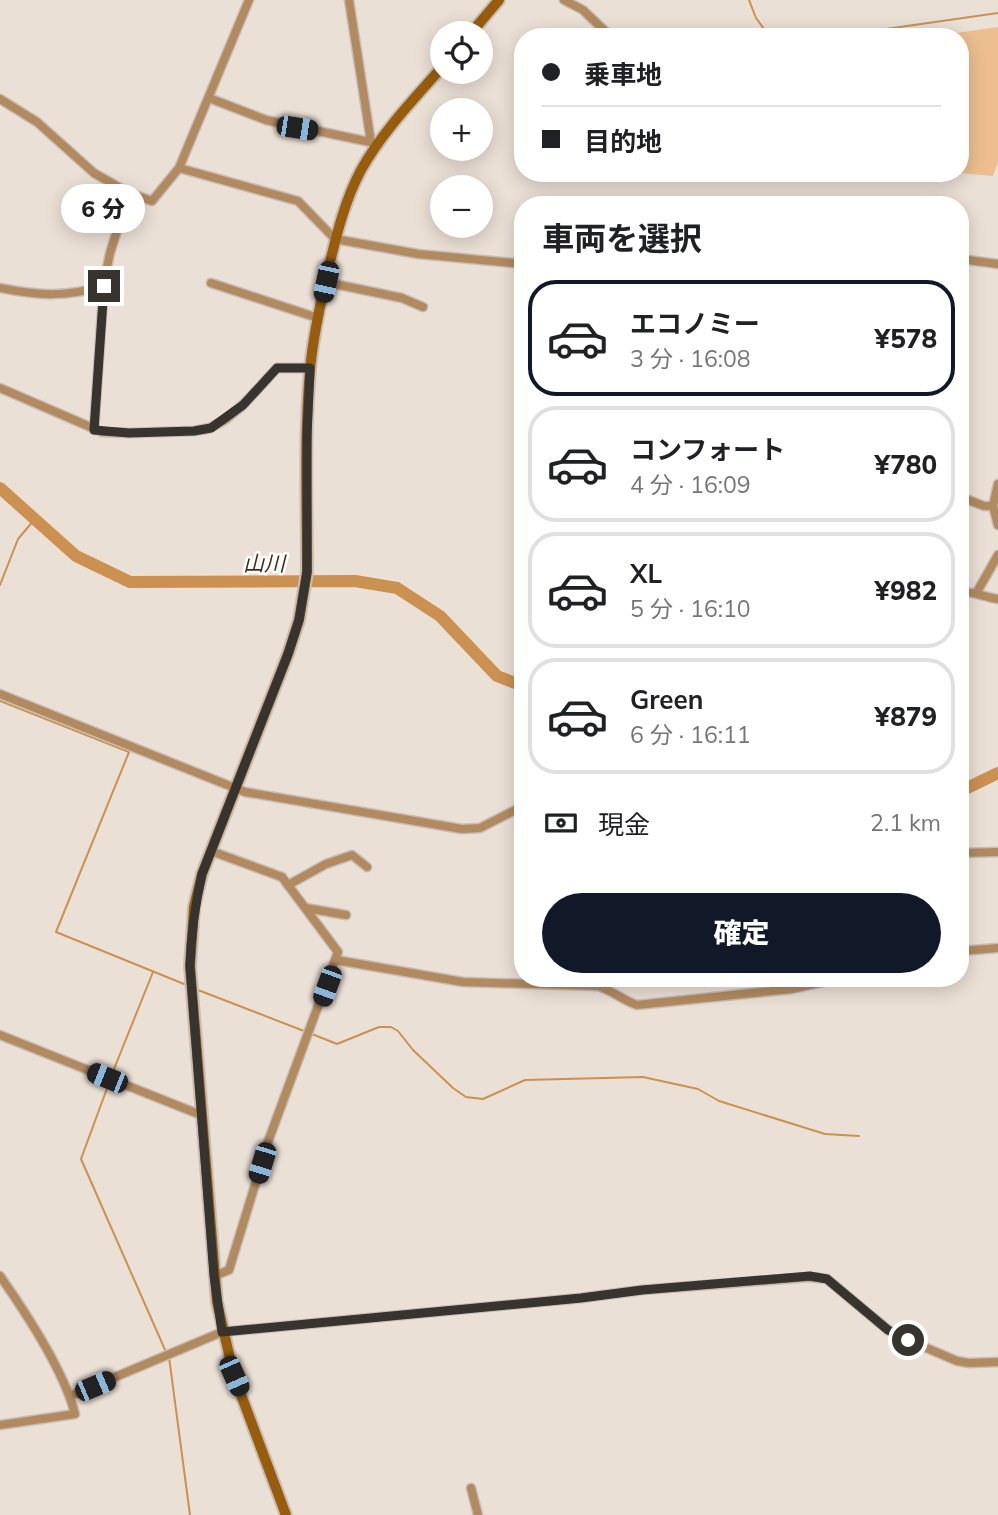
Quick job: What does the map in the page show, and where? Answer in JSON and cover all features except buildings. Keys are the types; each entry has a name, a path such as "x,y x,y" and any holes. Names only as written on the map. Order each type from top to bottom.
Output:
{"street":[{"path":"0,99 37,122 94,173 129,193 156,200 179,168 248,0"},
{"path":"349,0 373,144"},
{"path":"481,21 499,0"},
{"path":"564,0 583,10 602,28"},
{"path":"286,1515 234,1376 222,1332 214,1276 190,966 194,908 211,851 288,654 305,594 310,368 335,239 348,198 373,144 430,80"},
{"path":"209,98 265,120 373,144"},
{"path":"179,168 298,201 335,239 418,254 514,263"},
{"path":"94,430 104,286 110,253 129,193"},
{"path":"969,259 998,264"},
{"path":"326,282 402,298 423,307"},
{"path":"211,283 318,318"},
{"path":"0,288 34,295 76,295 104,286"},
{"path":"0,388 94,430 129,433 194,431 211,428 243,405 277,368 310,368"},
{"path":"998,484 993,506 998,525"},
{"path":"969,500 984,506 993,506"},
{"path":"976,592 998,555"},
{"path":"969,592 998,599"},
{"path":"0,694 235,789 462,829 480,828 514,811"},
{"path":"211,851 282,877 338,952 269,1139 229,1270 214,1276"},
{"path":"969,853 998,852"},
{"path":"288,885 326,864 352,855 367,867"},
{"path":"306,908 346,915"},
{"path":"969,950 998,947"},
{"path":"336,960 463,982 514,984"},
{"path":"600,987 623,1001 637,1005 801,987"},
{"path":"0,1035 201,1115"},
{"path":"0,1276 22,1307 71,1396 75,1414 0,1425"},
{"path":"71,1396 222,1332 810,1276 827,1279 888,1330 908,1340 957,1361 998,1362"},
{"path":"471,1488 478,1515"}],"shaded area":[{"path":"998,27 998,162 993,176 969,174 969,31"}],"waterway":[{"path":"749,0 763,28"},
{"path":"893,28 998,13"},
{"name":"山川","path":"0,488 76,556 130,582 355,581 397,588 440,616 497,676 514,683"},
{"path":"0,585 18,539 34,520"},
{"path":"0,701 129,752 56,932 184,984"},
{"name":"山川","path":"969,787 998,773"},
{"path":"112,1074 153,972"},
{"path":"198,990 304,1031"},
{"path":"312,1034 337,1044 379,1027 391,1027 453,1088 466,1097 483,1099 525,1080 643,1077 698,1089 719,1101 825,1134 859,1136"},
{"path":"109,1083 81,1159 166,1352"},
{"path":"169,1357 190,1515"}],"route":[{"path":"104,286 94,430 129,433 211,428 243,405 277,368 310,368 305,594 288,654 202,874 194,908 191,939 190,966 214,1276 222,1332 810,1276 827,1279 888,1330 908,1340"}]}
